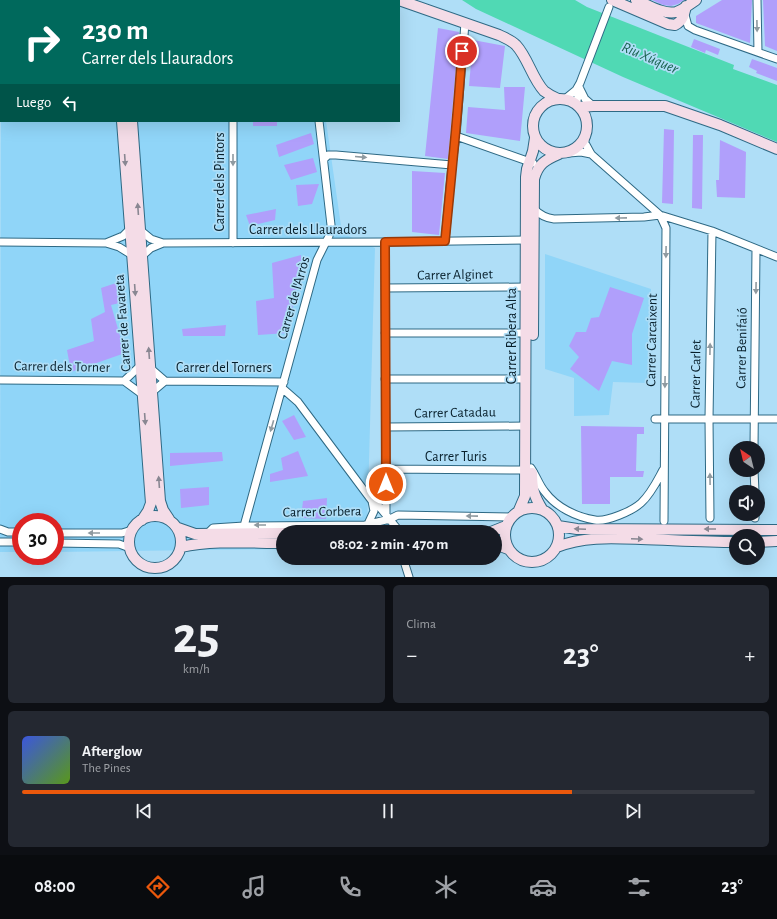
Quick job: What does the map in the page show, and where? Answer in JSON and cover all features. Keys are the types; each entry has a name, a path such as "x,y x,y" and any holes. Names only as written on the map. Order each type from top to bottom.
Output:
{"street":[{"path":"400,0 499,36 515,44 545,92 577,106 665,106 720,125 777,149"},
{"path":"606,0 608,4 626,6 672,25 695,30"},
{"path":"636,0 663,12 685,11"},
{"path":"672,25 678,24 685,11 696,0"},
{"path":"757,0 758,52"},
{"path":"611,4 580,86 577,106 586,117 587,130 585,143 591,154 660,214 712,231 777,257"},
{"path":"685,11 688,26 695,30 777,59"},
{"path":"445,241 456,136 464,23"},
{"path":"539,109 541,86"},
{"path":"580,86 561,99 544,104 535,116 533,130 538,143 547,151 564,153 582,152 591,154"},
{"path":"580,86 585,99 592,106"},
{"path":"587,123 591,114 595,110 600,107 607,106"},
{"name":"Carrer de Favareta","path":"122,122 135,230 147,393 151,503 142,520"},
{"name":"Carrer de Favareta","path":"132,122 135,230"},
{"name":"Carrer dels Pintors","path":"233,122 233,243"},
{"name":"Carrer de l'Arròs","path":"244,526 317,260 329,236 331,225 319,122"},
{"path":"456,136 529,161 535,165 537,169 549,158 576,149 585,138"},
{"name":"Carrer Ribera Alta","path":"535,138 526,177 526,426 528,469 535,498 542,509"},
{"path":"324,159 328,155 336,155 452,165"},
{"name":"Carrer Ribera Alta","path":"515,514 525,496 528,469 534,179 537,169"},
{"path":"534,209 538,214 554,219 644,217 660,214"},
{"name":"Carrer Carcaixent","path":"660,214 666,228 664,521"},
{"path":"106,243 135,230"},
{"name":"Carrer dels Llauradors","path":"135,230 151,239 163,243 526,240"},
{"name":"Carrer Carlet","path":"710,518 709,419 712,231"},
{"path":"0,242 106,243 137,256"},
{"path":"385,242 385,379 388,517"},
{"name":"Carrer dels Llauradors","path":"137,256 163,243"},
{"name":"Carrer Benifaió","path":"754,441 756,249"},
{"name":"Carrer Alginet","path":"385,288 526,287"},
{"path":"385,333 526,333"},
{"path":"145,366 164,381 147,393 124,381 145,366"},
{"path":"385,379 526,379"},
{"name":"Carrer dels Torner","path":"0,380 124,381"},
{"name":"Carrer del Torners","path":"164,381 283,385"},
{"path":"283,385 298,402 372,501 377,504 394,525"},
{"name":"Carrer de Favareta","path":"147,393 160,501 163,510 169,519"},
{"path":"655,419 777,419"},
{"name":"Carrer Catadau","path":"386,427 526,426"},
{"name":"Carrer Carcaixent","path":"528,469 545,492 557,504 568,511 596,520 624,514 641,503 652,491 664,468"},
{"name":"Carrer Turis","path":"386,470 528,469"},
{"path":"368,524 374,511 372,501"},
{"path":"527,508 542,509 550,515 558,526 559,540 557,547 548,557 537,562 520,560 508,549 505,542 504,534 506,526 515,514 527,508"},
{"name":"Carrer Corbera","path":"207,534 213,528 244,526 368,524 398,515 515,514"},
{"path":"64,532 122,533 132,530 142,520 156,516 169,519 178,528 195,534 276,534"},
{"path":"502,528 506,526"},
{"path":"558,526 577,529 777,530"},
{"path":"149,568 167,565 174,561 178,555 182,541 178,528"},
{"path":"0,529 12,532"},
{"path":"132,530 129,542 132,555 143,565 149,568 156,577"},
{"path":"557,547 577,541 612,538 729,542"},
{"path":"765,542 777,541"},
{"path":"0,542 12,542"},
{"path":"181,547 195,544 235,542 276,543"},
{"path":"64,543 119,544 130,548"},
{"path":"502,547 508,549"},
{"path":"164,577 167,565"},
{"path":"405,565 409,577"}],"shaded area":[{"path":"1,122 326,122 342,233 375,248 367,525 276,525 276,549 64,552 64,513 12,513 12,552 0,552"},
{"path":"545,254 651,289 648,383 613,382 609,415 574,416 574,378 545,369"}],"water":[{"name":"Riu Xúquer","path":"462,0 575,0 587,7 734,65 733,69 777,85 777,142 623,77 476,9"}],"building":[{"path":"652,0 684,0 671,6 663,5"},
{"path":"722,0 752,0 750,43 696,23 696,16"},
{"path":"763,0 777,0 777,51 765,46"},
{"path":"438,28 459,32 448,159 425,156"},
{"path":"694,39 720,49 718,55 706,50 705,53 691,47"},
{"path":"473,40 505,46 500,88 469,86"},
{"path":"752,59 777,68 777,81 756,73 757,71 749,67"},
{"path":"504,87 525,87 520,141 466,133 468,107 505,110"},
{"path":"253,122 277,122 277,126 253,126"},
{"path":"664,129 674,130 673,204 662,203"},
{"path":"311,133 314,144 279,157 276,145"},
{"path":"693,135 703,135 702,209 692,208"},
{"path":"720,140 746,152 745,198 717,197 716,180 719,180"},
{"path":"313,158 317,172 291,180 284,165"},
{"path":"412,171 445,173 439,235 412,232"},
{"path":"319,184 312,204 298,206 296,185"},
{"path":"276,209 275,220 250,226 246,215"},
{"path":"301,255 302,287 297,287 287,333 258,335 256,301 274,298 272,263"},
{"path":"122,281 124,302 111,305 125,353 71,372 67,350 94,341 91,319 105,312 101,288"},
{"path":"610,287 644,298 632,334 632,365 612,361 599,391 570,369 579,357 569,346 576,332 586,332 591,318 599,317"},
{"path":"226,325 225,336 183,336 182,329"},
{"path":"294,415 306,437 294,440 282,421"},
{"path":"581,426 644,427 644,434 637,434 636,471 644,471 643,477 610,477 610,504 582,504"},
{"path":"298,451 308,476 270,482 270,474 283,470 281,458"},
{"path":"222,452 223,461 170,466 170,453"},
{"path":"209,487 209,505 181,508 180,489"},
{"path":"327,498 326,519 301,518 303,501"}],"route":[{"path":"386,484 385,242 445,241 456,136 462,51"}]}
